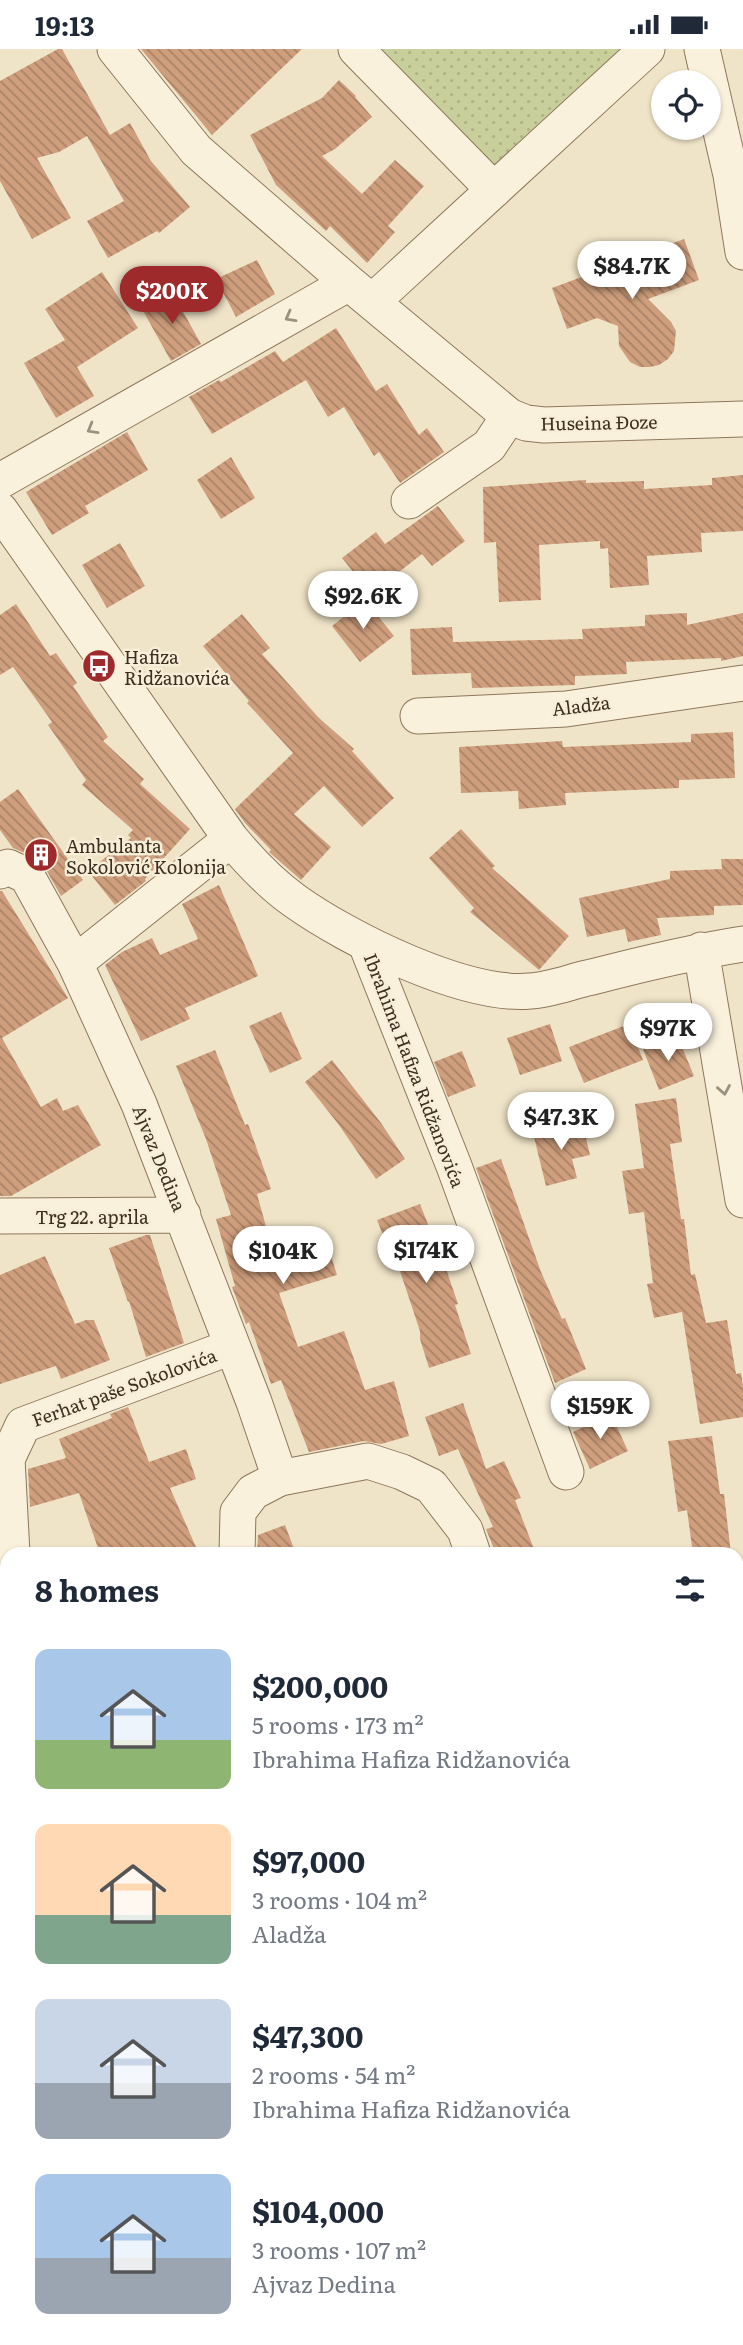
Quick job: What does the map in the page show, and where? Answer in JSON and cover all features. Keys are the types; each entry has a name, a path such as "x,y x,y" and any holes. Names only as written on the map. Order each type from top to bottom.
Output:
{"street":[{"name":"Huseina Đoze","path":"114,49 196,150 509,416 526,423 544,425 743,419"},
{"path":"356,49 494,190"},
{"path":"0,481 361,292 494,190 648,49"},
{"path":"702,49 737,174 743,253"},
{"path":"409,502 489,446 509,416"},
{"name":"Ibrahima Hafiza Ridžanovića","path":"0,510 231,839 255,867 295,901 366,944 459,982 501,991 531,991 701,950 743,944"},
{"name":"Aladža","path":"418,716 566,709 743,683"},
{"path":"75,963 231,839"},
{"name":"Ajvaz Dedina","path":"0,871 8,867 27,876 75,963 139,1104 183,1215 254,1402 279,1478"},
{"name":"Ibrahima Hafiza Ridžanovića","path":"366,944 454,1166 566,1472"},
{"path":"701,950 743,1198"},
{"name":"Trg 22. aprila","path":"0,1216 183,1215"},
{"name":"Ferhat paše Sokolovića","path":"12,1547 7,1459 23,1425 231,1347"},
{"path":"237,1547 238,1512 253,1492 279,1478 368,1461 402,1472 431,1486 466,1530 471,1547"}],"green space":[{"path":"366,49 630,49 506,186"}],"building":[{"path":"62,49 110,135 130,123 151,161 190,207 159,233 157,231 108,258 87,221 124,201 87,136 59,152 37,158 71,218 32,239 0,181 0,81"},
{"path":"141,49 302,49 212,135"},
{"path":"339,80 372,117 335,149 322,156 362,194 395,160 424,186 388,226 395,232 367,263 330,226 326,231 276,185 250,135 322,98"},
{"path":"684,239 699,280 648,299 671,322 676,331 674,351 668,359 650,367 640,367 630,362 619,346 618,326 597,318 567,329 552,288"},
{"path":"257,260 275,294 236,317 216,279"},
{"path":"102,272 138,328 77,367 94,396 56,418 24,363 65,340 45,309"},
{"path":"172,292 201,344 171,361 142,309"},
{"path":"336,328 376,391 387,384 419,435 427,428 444,452 400,483 379,452 374,456 344,407 328,417 306,380 212,434 189,397 275,351 283,362"},
{"path":"127,432 148,470 85,506 89,513 52,535 26,492"},
{"path":"231,457 255,498 221,519 197,480"},
{"path":"743,475 743,531 701,533 702,552 647,556 649,585 610,588 608,548 600,549 600,541 539,545 541,600 499,602 496,542 484,543 483,487 586,480 586,483 644,481 644,489 712,485 712,478"},
{"path":"438,506 465,541 432,566 422,554 371,594 342,558 376,532 385,544"},
{"path":"120,543 145,586 107,608 82,565"},
{"path":"365,600 394,636 360,662 332,626"},
{"path":"16,604 50,656 56,653 77,683 73,686 108,737 103,741 144,779 140,784 190,829 146,881 115,905 88,871 131,838 128,835 133,830 82,785 86,780 48,725 52,722 13,667 0,675 0,615"},
{"path":"687,613 687,625 743,613 743,656 721,661 721,658 626,662 627,674 575,676 575,685 472,688 471,673 412,675 410,629 452,627 453,642 583,639 582,629 645,626 645,615"},
{"path":"242,614 270,648 262,654 318,717 354,749 352,751 394,798 362,827 324,786 294,814 331,847 301,880 269,852 271,850 235,809 293,753 247,703 249,701 203,646"},
{"path":"733,732 735,778 679,780 679,788 565,793 566,805 519,809 518,791 461,793 459,747 562,741 563,747 691,742 691,734"},
{"name":"Ambulanta Sokolović Kolonija","path":"18,789 83,880 61,896 44,866 36,858 13,848 0,830 0,802"},
{"path":"461,829 495,866 492,868 569,936 539,970 470,912 474,908 429,858"},
{"path":"721,859 743,859 743,905 714,906 714,915 657,918 661,935 628,942 625,929 587,937 579,898 670,879 670,871 722,869"},
{"path":"219,885 258,976 185,1008 190,1019 141,1041 105,965 122,952 152,938 160,955 198,939 182,904"},
{"path":"0,891 68,998 2,1038 41,1107 57,1098 63,1111 78,1105 101,1145 11,1196 0,1196"},
{"path":"281,1012 302,1059 270,1073 249,1026"},
{"path":"550,1024 562,1061 520,1075 507,1038"},
{"path":"629,1024 643,1060 584,1083 569,1047"},
{"path":"677,1035 694,1076 659,1090 643,1049"},
{"path":"215,1050 245,1125 248,1124 271,1189 257,1194 272,1248 261,1256 265,1264 326,1240 337,1275 279,1293 298,1347 344,1331 365,1390 394,1381 409,1436 381,1444 364,1441 309,1452 281,1380 271,1384 249,1322 246,1324 232,1287 235,1286 216,1219 231,1215 206,1139 176,1066"},
{"path":"462,1051 476,1086 448,1097 434,1062"},
{"path":"332,1060 405,1159 376,1179 305,1082"},
{"path":"676,1098 682,1142 670,1144 691,1275 695,1274 706,1323 727,1320 736,1374 741,1373 743,1386 743,1417 700,1424 682,1312 654,1318 647,1284 653,1283 644,1212 629,1214 622,1171 644,1168 635,1104"},
{"path":"582,1122 590,1155 572,1159 577,1178 546,1186 533,1133"},
{"path":"501,1159 541,1272 562,1319 565,1318 586,1369 555,1383 476,1168"},
{"path":"420,1204 458,1304 455,1305 471,1354 429,1368 420,1331 393,1250 388,1239 385,1240 377,1220"},
{"path":"150,1235 184,1343 146,1357 109,1248"},
{"path":"45,1256 75,1324 94,1320 110,1360 61,1379 56,1366 0,1384 0,1275"},
{"path":"463,1403 486,1469 504,1461 521,1498 515,1500 533,1547 493,1547 486,1529 493,1527 458,1449 439,1456 425,1417"},
{"path":"128,1407 149,1462 186,1449 196,1479 170,1488 196,1547 98,1547 79,1493 30,1507 28,1469 66,1458 59,1439 112,1418 110,1414"},
{"path":"611,1414 628,1451 590,1469 573,1432"},
{"path":"712,1436 720,1494 724,1494 730,1547 692,1547 687,1510 678,1512 668,1441"},
{"path":"285,1525 293,1547 257,1547 258,1535"}],"place":[{"name":"Hafiza Ridžanovića","path":"99,666"},
{"name":"Ambulanta Sokolović Kolonija","path":"41,855"}]}
